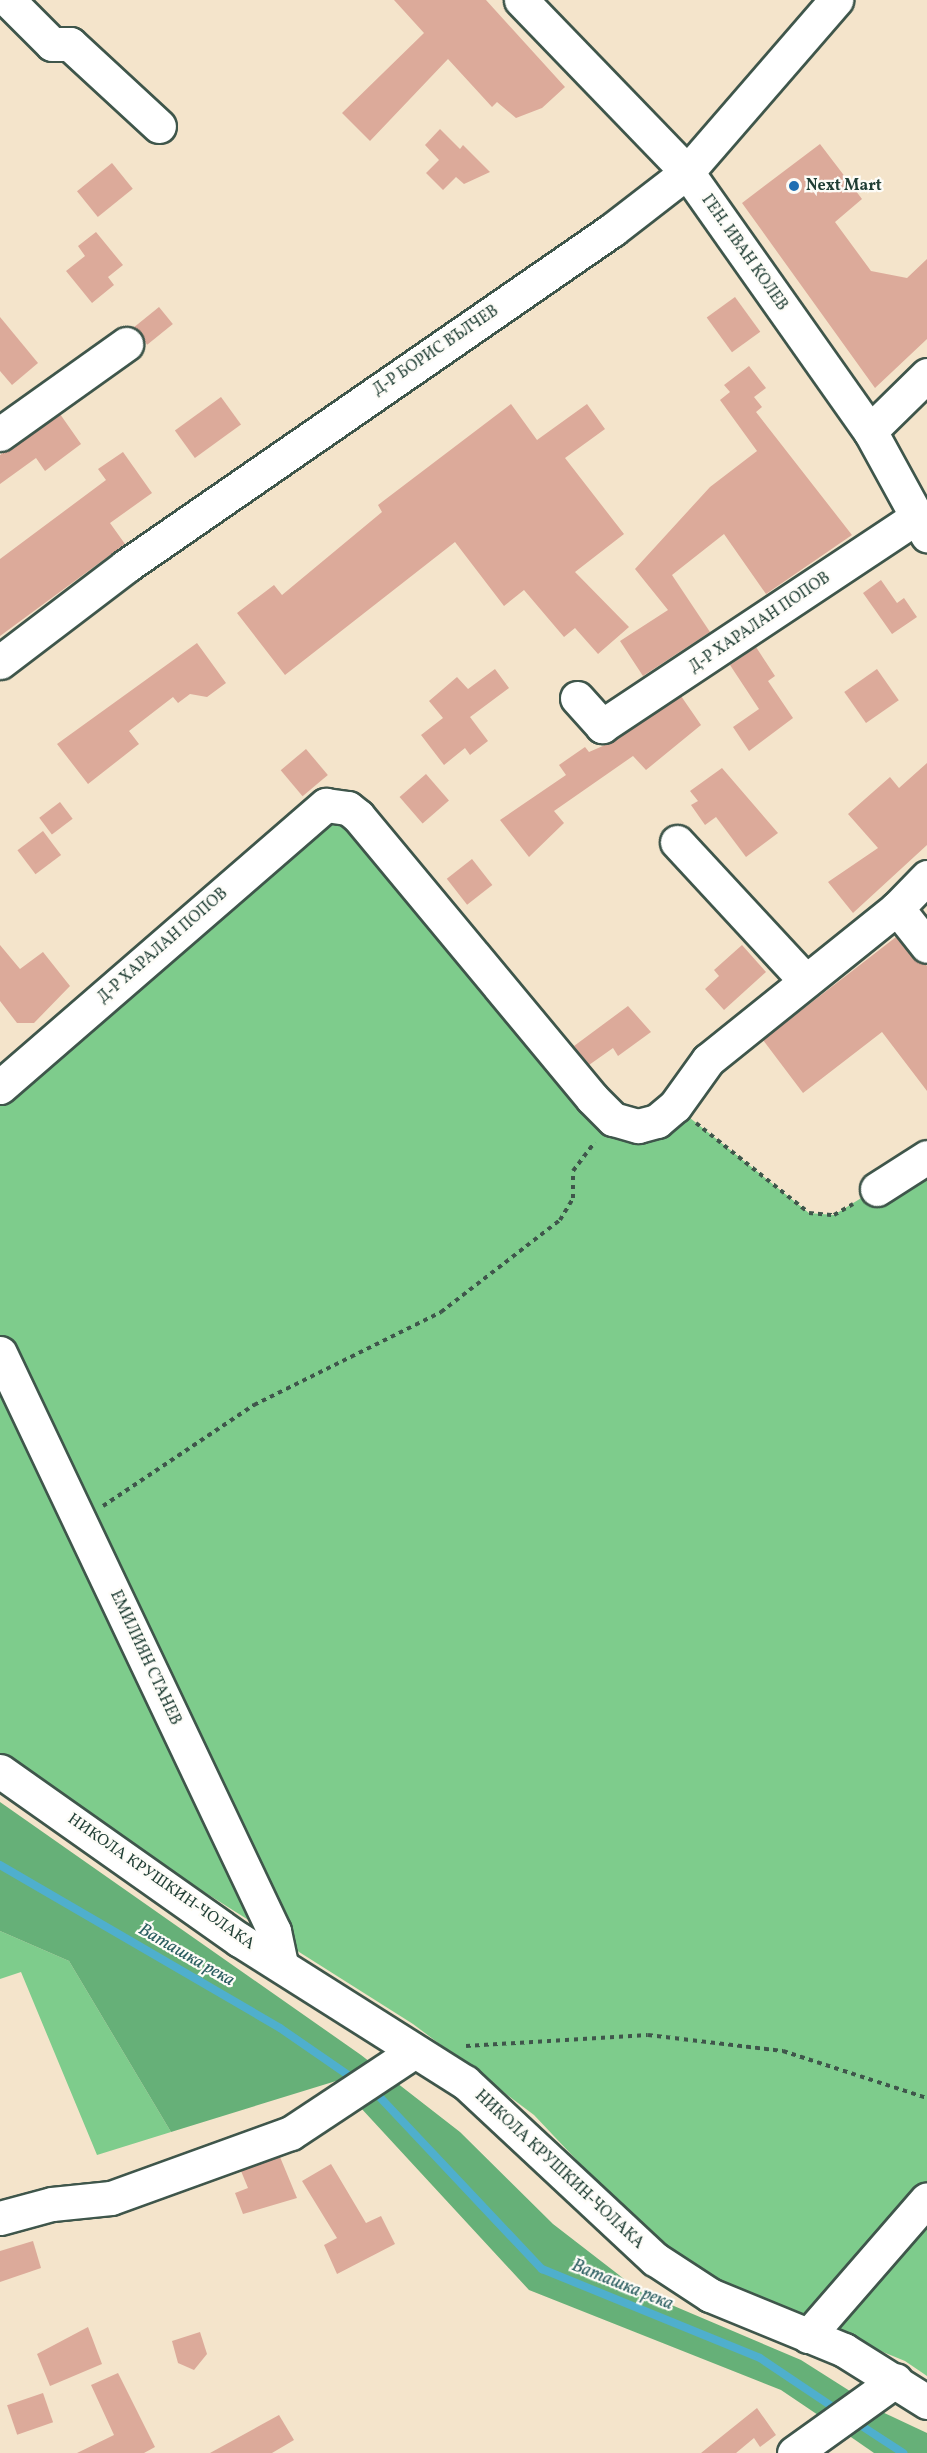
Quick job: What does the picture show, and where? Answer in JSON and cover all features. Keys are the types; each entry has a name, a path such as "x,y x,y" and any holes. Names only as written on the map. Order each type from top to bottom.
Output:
{"street":[{"path":"8,0 52,45 70,44 159,126"},
{"name":"ГЕН. ИВАН КОЛЕВ","path":"521,0 687,172 870,431 921,526"},
{"name":"Д-Р БОРИС ВЪЛЧЕВ","path":"0,662 135,560 612,230 687,172 836,0"},
{"path":"0,434 126,344"},
{"path":"870,431 927,375"},
{"name":"Д-Р ХАРАЛАН ПОПОВ","path":"578,698 602,726 921,526"},
{"name":"Д-Р ХАРАЛАН ПОПОВ","path":"0,1087 326,805 348,808 358,816 613,1119"},
{"path":"677,842 804,979"},
{"path":"613,1119 647,1125 675,1106 708,1060 804,979 897,908 927,877"},
{"path":"897,908 927,946"},
{"path":"877,1189 927,1157"},
{"name":"ЕМИЛИЯН СТАНЕВ","path":"0,1353 80,1516 274,1931 281,1965"},
{"name":"НИКОЛА КРУШКИН-ЧОЛАКА","path":"0,1771 281,1965 488,2101 655,2259 710,2295 808,2336 896,2380 927,2402"},
{"path":"0,2218 52,2204 111,2198 291,2133 412,2053"},
{"path":"808,2336 927,2199"},
{"path":"794,2453 896,2380"}],"path":[{"path":"675,1106 809,1213 834,1215 877,1189"},
{"path":"80,1516 123,1498 254,1405 441,1312 560,1221 573,1198 573,1171 613,1119"},
{"path":"454,2048 659,2036 783,2051 927,2098"}],"green space":[{"path":"326,805 613,1119 675,1106 809,1213 834,1215 927,1157 927,2376 905,2361 736,2292 659,2247 534,2115 413,2024 0,1763 0,1087"},
{"path":"0,1802 361,2055 460,2132 553,2224 641,2292 801,2360 853,2393 824,2419 781,2390 529,2290 336,2081 171,2132 69,1961 0,1931"},
{"path":"0,1931 69,1961 171,2132 97,2155 21,1972 0,1979"},
{"path":"878,2410 927,2433 927,2453 874,2453 848,2435"}],"building":[{"path":"394,0 486,0 565,87 542,108 516,118 497,102 492,107 448,59 370,141 342,113 424,33"},
{"path":"440,129 460,149 463,145 490,172 464,184 456,177 443,190 426,173 439,160 425,145"},
{"path":"820,144 862,199 835,222 871,271 907,278 927,259 927,339 875,388 742,203"},
{"path":"112,163 133,189 98,217 77,191"},
{"path":"96,232 123,265 108,277 114,285 92,303 66,271 85,256 78,246"},
{"path":"735,297 760,332 732,352 707,318"},
{"path":"159,307 173,324 147,345 133,328"},
{"path":"0,317 38,363 12,385 0,371"},
{"path":"749,366 766,388 754,397 762,407 756,412 852,535 766,594 724,534 672,575 710,632 643,676 620,641 668,610 635,569 710,487 757,451 720,400 730,392 724,385"},
{"path":"221,397 241,425 195,458 175,431"},
{"path":"511,404 537,440 587,404 605,429 565,458 624,534 575,572 629,627 598,654 575,628 564,637 524,590 504,606 455,542 285,675 237,613 274,585 282,595 382,512 378,505"},
{"path":"60,414 81,444 45,471 36,458 0,484 0,455"},
{"path":"123,452 152,493 110,523 125,544 0,636 0,559 106,480 98,469"},
{"path":"881,580 897,603 904,598 917,617 892,634 863,593"},
{"path":"197,643 226,683 207,697 190,694 178,703 173,697 129,731 139,744 88,784 57,744"},
{"path":"756,647 775,676 768,681 793,718 749,751 733,727 759,709 730,665"},
{"path":"495,669 509,688 470,717 488,741 470,755 465,748 444,765 421,735 443,718 429,701 457,677 468,689"},
{"path":"877,669 899,700 866,723 844,692"},
{"path":"681,696 701,725 646,770 633,756 554,811 564,823 529,857 500,820 566,775 559,765 585,747 589,752 612,742"},
{"path":"306,749 328,775 303,796 281,770"},
{"path":"927,763 927,845 853,913 828,882 878,848 848,814 890,777 899,788"},
{"path":"722,768 778,833 746,857 716,817 705,825 691,805 698,801 690,791"},
{"path":"426,774 449,800 423,823 400,797"},
{"path":"60,802 73,819 52,834 39,818"},
{"path":"43,831 61,855 35,874 17,850"},
{"path":"472,859 492,885 467,905 447,879"},
{"path":"896,937 927,966 927,1091 882,1032 803,1093 763,1040"},
{"path":"0,945 20,969 43,952 70,986 34,1023 17,1023 0,1001"},
{"path":"742,945 766,972 724,1010 705,989 719,976 714,970"},
{"path":"628,1006 651,1032 618,1056 613,1048 589,1065 574,1046"},
{"path":"280,2157 297,2198 243,2214 235,2193 248,2188 241,2171"},
{"path":"331,2164 366,2223 381,2216 395,2244 337,2274 324,2245 337,2238 302,2181"},
{"path":"33,2241 41,2268 0,2282 0,2251"},
{"path":"88,2327 102,2364 50,2386 37,2354"},
{"path":"200,2332 207,2354 194,2370 178,2363 172,2341"},
{"path":"118,2373 155,2447 144,2453 77,2453 114,2435 91,2385"},
{"path":"43,2393 53,2422 17,2435 7,2405"},
{"path":"757,2408 776,2435 760,2447 754,2438 736,2453 701,2453"},
{"path":"279,2415 294,2440 272,2453 210,2453"}],"waterway":[{"name":"Ваташка река","path":"0,1865 280,2028 354,2079"},
{"name":"Ваташка река","path":"374,2091 542,2269 760,2358 839,2411"},
{"name":"Ваташка река","path":"854,2421 903,2453"}],"place":[{"name":"Next Mart","path":"794,186"}]}
